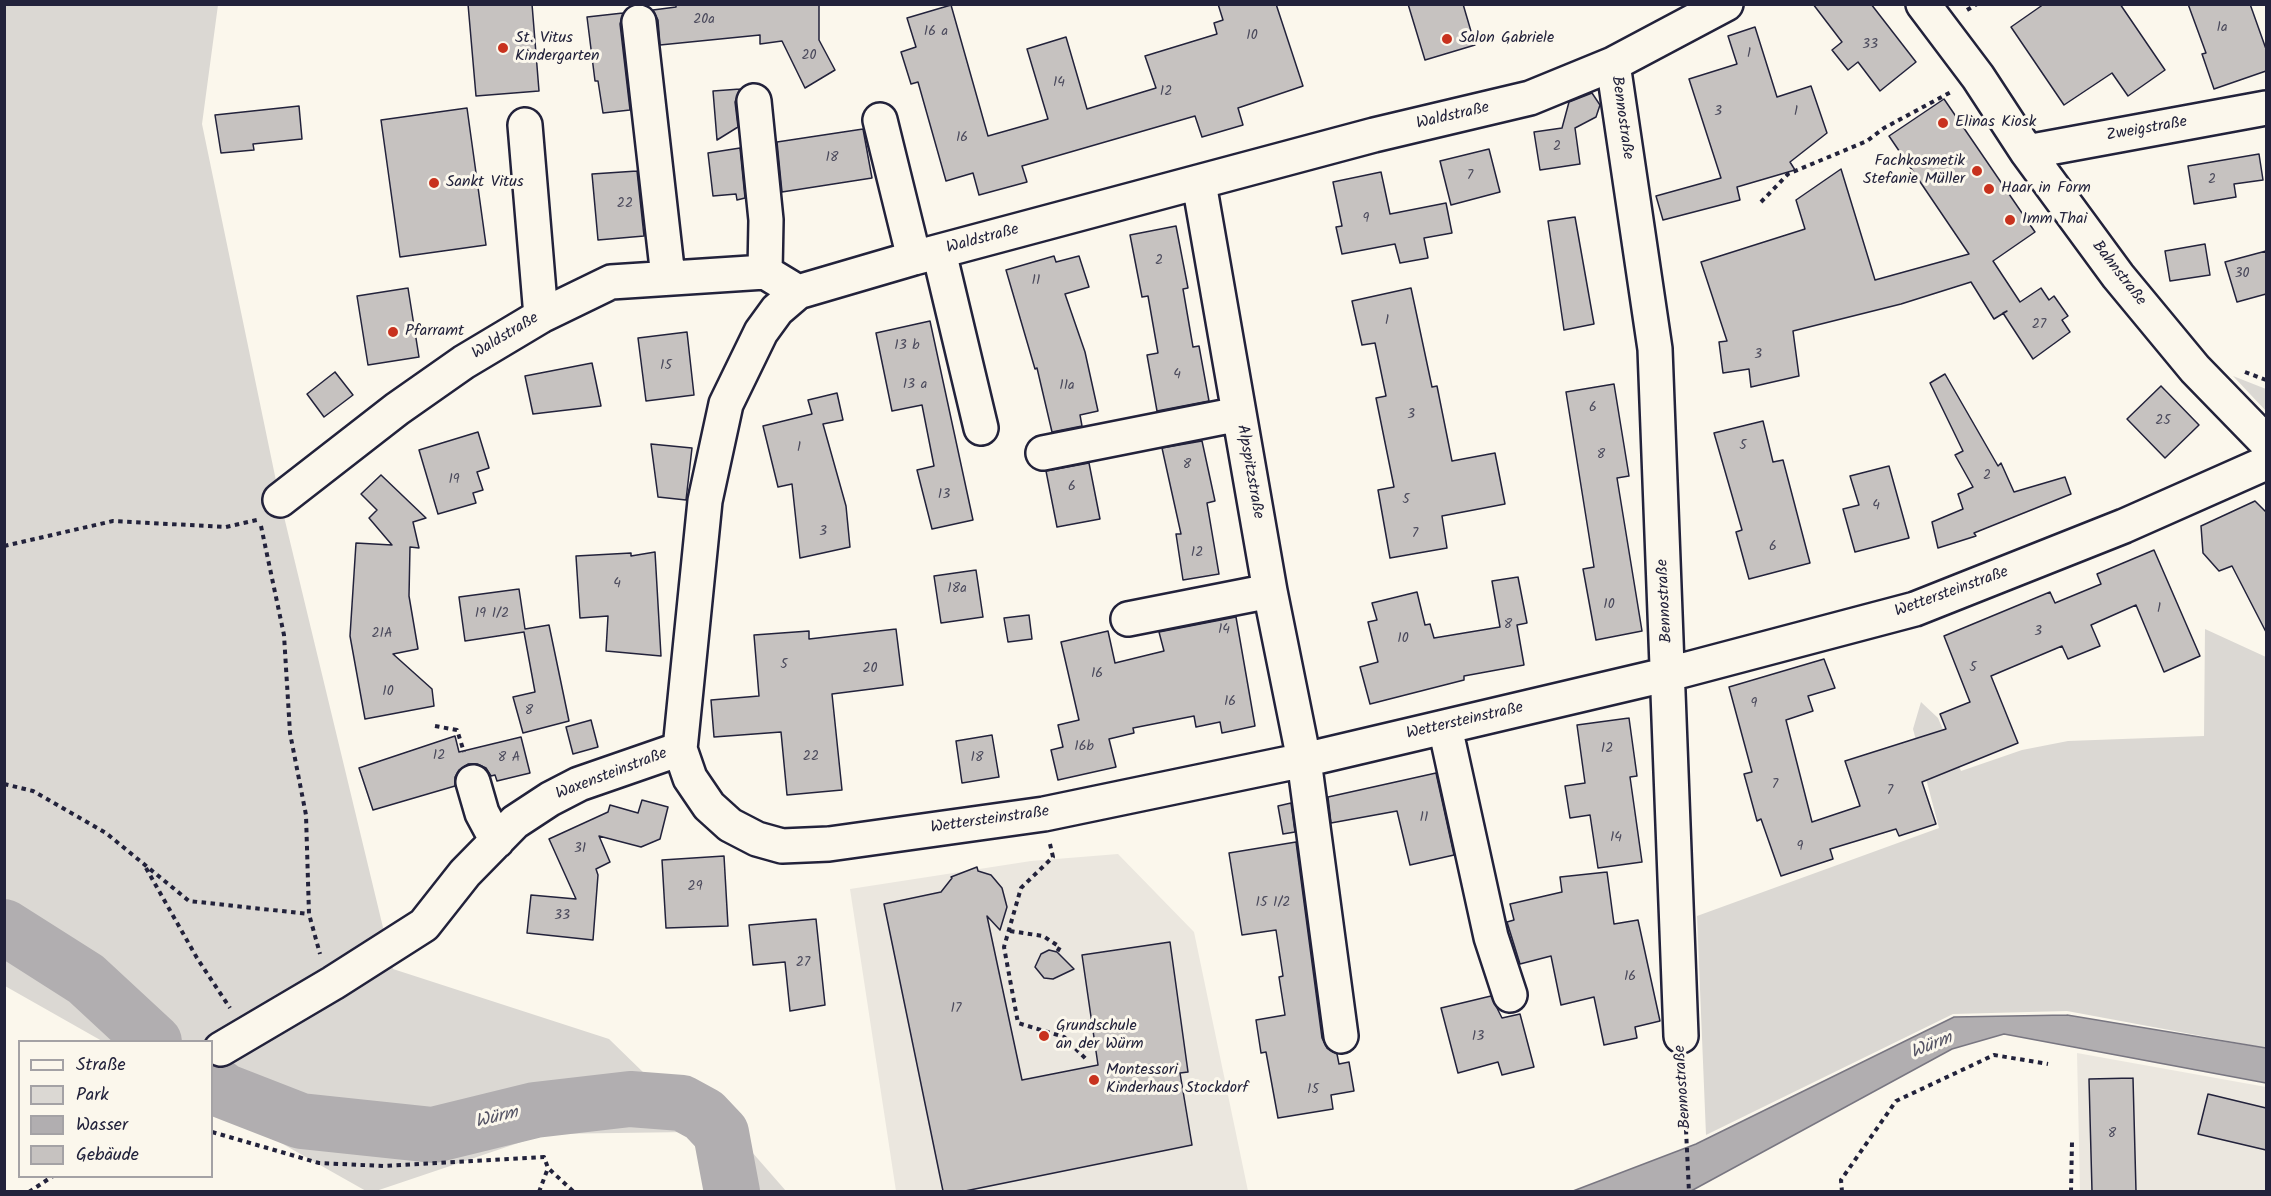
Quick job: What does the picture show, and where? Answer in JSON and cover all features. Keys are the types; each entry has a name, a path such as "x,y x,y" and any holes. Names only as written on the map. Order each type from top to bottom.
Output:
{"street":[{"name":"Waldstraße","path":"798,292 926,255 1374,135 1530,98 1613,64 1726,4"},
{"name":"Bahnstraße","path":"1923,4 1978,77 2027,152 2125,284 2195,369 2266,442"},
{"path":"639,21 668,277"},
{"name":"Bennostraße","path":"1613,64 1655,349 1681,1036"},
{"path":"754,101 766,220 765,272 798,292"},
{"name":"Zweigstraße","path":"2027,152 2266,108"},
{"path":"880,120 981,428"},
{"path":"525,125 541,315"},
{"name":"Alpspitzstraße","path":"1199,183 1270,591 1304,760 1341,1036"},
{"name":"Waldstraße","path":"270,510 397,409 464,362 541,315 611,282 765,272"},
{"name":"Waxensteinstraße","path":"221,1049 333,984 424,925 465,873 515,822 579,784 680,749 705,501 726,404 761,332 777,310 798,292"},
{"path":"1043,453 1239,414"},
{"name":"Wettersteinstraße","path":"680,749 690,778 709,806 730,825 757,838 782,846 829,844 1044,814 1304,760 1445,727 1669,674 1915,609 2124,526 2266,463"},
{"path":"1128,619 1270,591"},
{"path":"1445,727 1491,937 1510,995"},
{"path":"473,782 482,813 497,841"}],"path":[{"path":"1761,202 1788,174 1867,141 1884,128 1978,77"},
{"path":"4,546 113,521 226,527 270,510 284,635 290,733 306,815 309,914 315,942"},
{"path":"435,726 458,730 473,782"},
{"path":"4,784 33,792 106,833 189,901 309,914"},
{"path":"1044,814 1053,857 1021,888 1004,947 1018,1023 1064,1037 1087,1060"},
{"path":"144,864 212,981"},
{"path":"1010,931 1043,936 1060,947 1058,952"},
{"name":"Bennostraße","path":"1681,1036 1689,1191"},
{"path":"1842,1191 1841,1180 1896,1101 1994,1055 2048,1064"},
{"path":"213,1132 319,1163 384,1166 544,1157 548,1168 574,1191"},
{"path":"2071,1191 2072,1142"},
{"path":"539,1191 548,1168"},
{"path":"29,1191 50,1178"}],"shaded area":[{"name":"Grundschule an der Würm","path":"1118,854 1194,932 1248,1191 896,1191 850,889 1031,861"},
{"path":"2077,1053 2266,1087 2266,1191 2080,1191"}],"green space":[{"path":"5,5 218,5 202,124 280,500 393,969 609,1039 646,1075 697,1082 733,1114 751,1151 786,1191 715,1191 712,1172 689,1132 545,1134 376,1191 366,1191 213,1105 213,1040 100,1040 5,986"},
{"path":"2233,376 2266,389 2266,411"},
{"path":"2205,629 2266,657 2266,1048 2067,1011 1953,1014 1706,1135 1697,916 1939,828 1913,729 1921,702 1938,718 1961,771 2022,750 2068,741 2204,736"}],"water":[{"path":"2067,1015 2266,1048 2266,1083 2004,1034 1952,1049 1691,1191 1573,1191 1696,1144 1954,1017"}],"building":[{"name":"St. Vitus Kindergarten","path":"468,4 532,4 539,91 476,96"},
{"path":"676,4 819,4 819,40 835,70 805,88 782,41 760,44 760,35 660,45 658,20 653,10 676,7"},
{"path":"1218,4 1276,4 1303,86 1238,108 1243,125 1202,137 1195,116 1022,166 1027,182 979,195 973,173 946,181 918,82 911,84 901,52 916,47 907,18 951,5 988,136 1048,119 1027,49 1066,37 1087,109 1156,88 1145,56 1217,34 1214,23 1223,20"},
{"path":"1408,4 1463,4 1475,45 1425,60"},
{"path":"1813,4 1871,4 1916,62 1880,91 1858,62 1848,70 1832,50 1842,42"},
{"path":"2044,4 2120,4 2165,70 2128,96 2112,73 2064,105 2011,27"},
{"path":"2188,4 2250,4 2266,49 2266,71 2214,89 2202,54 2206,53"},
{"path":"623,13 620,24 630,110 603,113 598,81 595,81 587,17"},
{"path":"1755,27 1777,97 1811,86 1827,133 1790,162 1795,170 1737,187 1740,200 1663,220 1656,196 1721,178 1689,79 1737,64 1728,36"},
{"path":"740,89 735,102 738,127 717,140 713,91"},
{"path":"1592,93 1600,105 1596,117 1575,128 1580,164 1540,170 1534,132 1562,128 1569,102"},
{"path":"1944,99 2035,232 1993,261 2020,302 2041,288 2049,300 2054,296 2068,316 2062,320 2070,332 2033,359 2003,313 1994,319 1971,282 1901,304 1793,331 1799,376 1751,387 1749,369 1723,373 1719,342 1727,341 1701,262 1805,229 1796,200 1841,169 1875,280 1969,254 1889,136"},
{"path":"299,106 302,139 253,144 254,150 221,153 215,115"},
{"name":"Sankt Vitus","path":"467,108 486,245 400,257 381,120"},
{"path":"863,129 872,178 782,192 777,142"},
{"path":"740,148 745,198 737,200 736,194 713,196 708,153"},
{"path":"1489,149 1500,192 1451,205 1440,161"},
{"path":"2259,154 2263,180 2234,184 2236,197 2194,204 2188,166"},
{"path":"637,171 644,236 598,240 592,174"},
{"path":"1381,172 1390,214 1446,203 1452,233 1424,238 1428,258 1400,263 1395,244 1342,254 1336,227 1342,226 1333,182"},
{"path":"1575,217 1594,324 1564,330 1548,221"},
{"path":"1176,226 1188,288 1183,289 1193,347 1199,346 1209,401 1157,411 1147,355 1158,353 1148,296 1142,297 1130,235"},
{"path":"2205,244 2210,275 2170,281 2165,251"},
{"path":"2266,251 2266,294 2237,302 2225,262"},
{"path":"1054,256 1056,262 1079,256 1089,287 1065,294 1085,352 1098,411 1080,415 1082,426 1052,432 1037,368 1035,369 1006,270"},
{"name":"Pfarramt","path":"408,288 419,357 368,365 357,296"},
{"path":"1411,288 1432,387 1437,386 1452,461 1495,453 1505,504 1442,516 1447,548 1390,558 1378,490 1394,487 1376,398 1386,396 1375,343 1362,345 1352,301"},
{"path":"930,321 973,520 932,529 917,470 934,466 922,405 892,411 876,333"},
{"path":"687,332 694,395 646,401 638,338"},
{"path":"592,363 601,406 533,414 525,376"},
{"path":"335,372 353,395 324,417 307,394"},
{"path":"1945,374 1998,466 2001,463 2014,492 2065,477 2071,494 1974,533 1976,536 1938,548 1932,522 1963,509 1958,494 1973,487 1955,455 1963,451 1930,383"},
{"path":"1614,384 1629,476 1617,478 1642,631 1596,640 1583,569 1594,567 1566,392"},
{"path":"2161,386 2199,425 2165,458 2127,419"},
{"path":"837,393 843,420 823,424 846,506 850,547 800,558 792,484 778,487 763,426 812,414 808,400"},
{"path":"1763,421 1773,462 1783,460 1810,563 1749,579 1736,532 1742,530 1714,433"},
{"path":"478,432 489,468 477,472 483,490 473,493 476,503 438,514 419,450"},
{"path":"1202,441 1215,501 1207,503 1219,574 1183,580 1176,534 1181,534 1162,448"},
{"path":"651,444 692,448 686,500 658,497"},
{"path":"1089,463 1100,519 1057,527 1046,471"},
{"path":"1889,466 1909,538 1855,552 1843,509 1859,505 1850,476"},
{"path":"381,475 426,518 413,522 419,548 410,547 409,596 418,649 393,654 432,689 434,706 365,719 350,636 356,543 392,545 369,518 377,510 361,494"},
{"path":"2255,501 2266,512 2266,632 2232,566 2219,571 2203,553 2201,526"},
{"path":"2154,550 2200,656 2164,672 2136,605 2091,625 2100,646 2068,659 2062,646 1991,676 2018,743 1922,782 1936,824 1899,836 1896,829 1830,849 1833,859 1781,876 1761,819 1757,821 1744,774 1752,772 1729,687 1824,659 1835,688 1808,696 1813,711 1786,720 1812,822 1860,806 1845,761 1946,729 1940,714 1970,702 1944,636 2050,592 2055,603 2101,584 2097,574"},
{"path":"655,552 661,656 606,651 608,616 580,618 576,556 631,553 631,556"},
{"path":"976,570 983,617 941,623 934,576"},
{"path":"1518,577 1527,623 1517,625 1524,665 1464,676 1464,680 1370,704 1360,667 1378,662 1368,622 1377,620 1372,603 1417,592 1425,625 1430,624 1434,638 1500,627 1492,581"},
{"path":"519,589 525,629 549,625 569,721 523,733 513,697 535,692 524,632 465,641 459,597"},
{"path":"1029,615 1032,639 1008,642 1004,618"},
{"path":"1236,617 1255,726 1222,733 1220,722 1196,727 1194,716 1133,728 1134,733 1109,739 1116,767 1058,780 1051,750 1063,747 1058,725 1079,720 1061,642 1108,631 1115,663 1164,651 1159,632"},
{"path":"896,629 903,685 832,694 842,790 787,795 781,732 714,737 711,700 759,696 754,635 809,631 809,639"},
{"path":"1629,718 1637,776 1630,777 1642,862 1598,868 1590,815 1570,818 1565,786 1585,783 1577,725"},
{"path":"591,720 598,747 573,754 566,727"},
{"path":"992,735 999,777 962,783 956,741"},
{"path":"455,736 459,752 521,737 530,773 497,781 495,775 491,776 486,768 477,764 468,764 459,770 455,777 455,786 373,810 359,768"},
{"path":"1436,773 1454,855 1410,865 1397,811 1331,823 1328,797"},
{"path":"642,800 668,807 660,839 641,847 599,836 610,862 596,869 598,875 593,940 527,933 531,895 576,899 549,839 608,812 610,805 638,813"},
{"path":"1291,803 1295,832 1283,834 1278,806"},
{"path":"1296,842 1322,1038 1327,1048 1337,1054 1339,1064 1349,1062 1354,1091 1331,1095 1333,1109 1278,1118 1266,1052 1261,1053 1256,1020 1285,1015 1279,977 1283,976 1276,930 1242,935 1229,853"},
{"path":"724,856 728,926 666,928 662,860"},
{"path":"977,867 978,871 991,875 1002,888 1007,907 1000,930 987,916 1022,1080 1098,1065 1082,955 1170,942 1188,1072 1180,1073 1192,1145 965,1191 943,1191 884,904 941,892 951,877"},
{"path":"1607,872 1614,924 1638,920 1660,1021 1635,1027 1637,1038 1604,1045 1594,997 1561,1005 1551,956 1520,964 1507,922 1514,920 1510,904 1562,892 1560,877"},
{"path":"816,919 825,1005 790,1011 785,962 753,965 749,925"},
{"path":"1049,950 1057,952 1074,969 1053,979 1044,978 1035,967 1041,954"},
{"path":"1491,996 1502,1018 1520,1014 1534,1067 1502,1075 1498,1062 1458,1073 1441,1008"},
{"path":"2133,1078 2136,1191 2092,1191 2089,1079"},
{"path":"2208,1094 2266,1108 2266,1150 2198,1134"}],"waterway":[{"name":"Würm","path":"4,927 86,979 152,1040"},
{"name":"Würm","path":"213,1083 224,1091 301,1121 433,1135 535,1110 630,1099 682,1103 704,1115 721,1133 732,1192"}],"place":[{"name":"Salon Gabriele","path":"1447,39"},
{"name":"St. Vitus Kindergarten","path":"503,48"},
{"name":"Elinas Kiosk","path":"1943,123"},
{"name":"Fachkosmetik Stefanie Müller","path":"1977,171"},
{"name":"Sankt Vitus","path":"434,183"},
{"name":"Haar in Form","path":"1989,189"},
{"name":"Imm Thai","path":"2010,220"},
{"name":"Pfarramt","path":"393,332"},
{"name":"Grundschule an der Würm","path":"1044,1036"},
{"name":"Montessori Kinderhaus Stockdorf","path":"1094,1080"}]}
